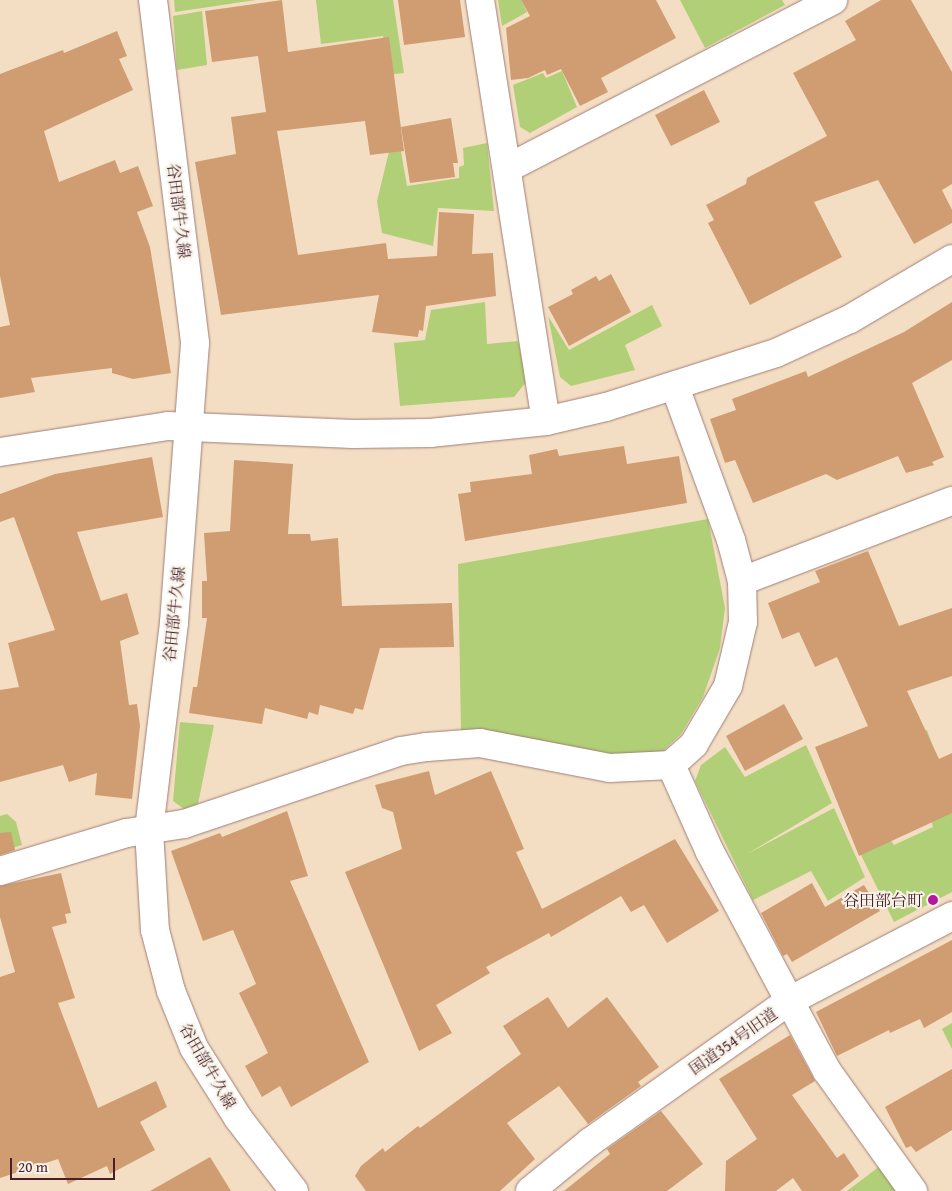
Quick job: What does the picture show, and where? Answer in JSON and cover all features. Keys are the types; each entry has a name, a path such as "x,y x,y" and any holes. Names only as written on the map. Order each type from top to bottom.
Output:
{"street":[{"name":"谷田部牛久線","path":"153,0 195,343 191,425 174,623 149,830 155,930 183,1025 214,1083 294,1191"},
{"path":"480,0 508,168 546,421"},
{"path":"508,168 830,1"},
{"path":"0,452 120,431 191,425 353,434 420,433 546,421 675,387 776,353 850,319 952,259"},
{"path":"0,871 127,833 184,824 402,751 454,743 507,747 610,768 671,765 694,744 728,686 743,622 742,581 731,540 675,387"},
{"path":"742,581 952,501"},
{"path":"671,765 710,852 827,1071 913,1191"},
{"name":"国道354号旧道","path":"530,1191 590,1142 789,1001 952,916"}],"green space":[{"path":"174,0 256,0 175,12"},
{"path":"316,0 393,0 404,73 388,75 383,36 321,44"},
{"path":"498,0 521,0 527,12 502,26"},
{"path":"680,0 782,0 785,5 705,48"},
{"path":"202,11 207,65 177,70 173,16"},
{"path":"562,71 577,107 530,133 520,127 513,85 543,73 546,78"},
{"path":"396,123 407,186 459,178 459,167 464,165 463,148 487,143 494,211 438,208 433,246 382,233 377,201"},
{"path":"485,302 487,344 518,341 527,381 514,397 400,406 394,343 425,340 431,310"},
{"path":"652,305 662,326 625,345 635,370 571,386 560,377 548,316 569,350"},
{"path":"708,519 725,608 720,648 703,697 681,734 661,753 601,755 461,731 458,564"},
{"path":"180,722 214,725 198,804 184,809 173,801"},
{"path":"927,730 952,798 952,892 894,922 860,853 890,839 894,845 933,827 906,738"},
{"path":"806,745 832,803 747,854 834,808 865,877 828,901 811,871 753,900 695,781 701,765 725,747 745,777"},
{"path":"7,814 16,822 22,845 0,852 0,816"},
{"path":"952,1023 952,1049 942,1029"},
{"path":"880,1166 898,1191 847,1191"}],"building":[{"path":"282,0 288,52 389,37 404,151 370,155 365,121 277,131 298,255 386,243 388,259 437,256 439,212 474,214 472,254 493,253 496,296 426,306 423,331 419,330 418,337 372,332 379,295 221,315 195,162 236,154 231,117 266,112 258,56 212,62 205,11"},
{"path":"398,0 460,0 465,37 404,45"},
{"path":"521,0 656,0 676,38 601,78 608,92 580,106 561,69 547,75 545,70 528,78 511,80 506,28 530,16"},
{"path":"881,0 911,0 952,72 952,184 942,190 952,210 952,223 914,244 878,180 814,202 842,257 750,305 708,223 714,220 706,205 746,184 747,178 827,136 793,73 856,40 845,21"},
{"path":"117,31 127,56 119,59 133,90 44,131 59,182 115,160 120,173 138,166 153,206 137,212 150,247 171,373 133,379 112,373 112,368 31,378 35,392 0,398 0,327 10,325 0,276 0,74 63,50 64,53"},
{"path":"704,90 720,122 671,146 655,115"},
{"path":"451,118 458,163 453,163 455,177 410,183 401,127"},
{"path":"611,274 631,312 569,346 548,307 573,294 571,290 596,276 599,281"},
{"path":"952,302 952,360 912,383 944,457 932,462 934,465 906,473 898,456 837,480 826,474 753,503 735,460 725,463 710,419 736,410 732,399 806,371 808,377 904,332"},
{"path":"624,446 627,464 679,456 687,503 465,541 458,494 471,492 470,482 532,474 529,455 557,449 559,456"},
{"path":"152,457 163,517 77,532 101,601 127,593 139,634 120,641 129,705 137,704 140,726 132,799 95,795 97,773 69,782 63,765 0,782 0,690 19,687 8,643 55,630 14,517 0,522 0,494 55,474"},
{"path":"234,460 293,464 288,534 310,534 311,541 338,538 342,606 452,603 454,647 380,648 363,710 355,708 353,714 320,705 318,715 309,712 307,719 265,708 262,724 189,713 193,687 197,687 207,618 202,618 202,581 207,581 204,533 230,531"},
{"path":"868,551 899,626 952,608 952,676 907,691 939,759 952,753 952,813 859,856 815,747 868,726 837,657 815,667 799,632 782,639 768,603 820,582 815,571"},
{"path":"784,704 803,739 745,771 726,736"},
{"path":"429,771 435,795 491,771 524,849 516,852 542,909 675,839 719,911 667,943 644,905 631,912 621,896 551,937 549,933 486,967 490,973 436,1005 452,1033 419,1051 345,872 402,849 393,812 382,808 375,785"},
{"path":"287,811 308,876 290,881 369,1062 291,1107 280,1086 262,1097 245,1066 268,1053 239,993 256,984 233,930 203,941 171,851 220,833 222,837"},
{"path":"11,832 15,850 0,855 0,833"},
{"path":"61,873 71,913 65,914 67,923 52,927 75,998 58,1003 98,1108 156,1081 167,1107 140,1122 155,1150 110,1174 107,1166 68,1184 58,1159 0,1178 0,977 15,972 0,917 0,886"},
{"path":"812,883 825,907 864,885 880,911 792,962 787,954 783,956 761,913"},
{"path":"952,940 952,1012 924,1028 920,1019 890,1033 889,1030 837,1056 816,1012"},
{"path":"548,997 568,1028 607,997 659,1067 638,1082 641,1086 588,1124 559,1086 507,1123 535,1159 500,1191 366,1191 355,1176 361,1166 383,1148 385,1152 418,1126 420,1128 521,1054 503,1026"},
{"path":"790,1035 815,1081 792,1095 837,1158 844,1153 859,1176 840,1191 802,1191 793,1178 776,1191 725,1191 726,1161 757,1139 719,1079"},
{"path":"952,1069 952,1130 916,1152 911,1146 906,1148 885,1107"},
{"path":"661,1111 703,1164 667,1191 564,1191 610,1154 607,1149"},
{"path":"210,1157 231,1191 150,1191"}],"place":[{"name":"谷田部台町","path":"933,900"}]}
